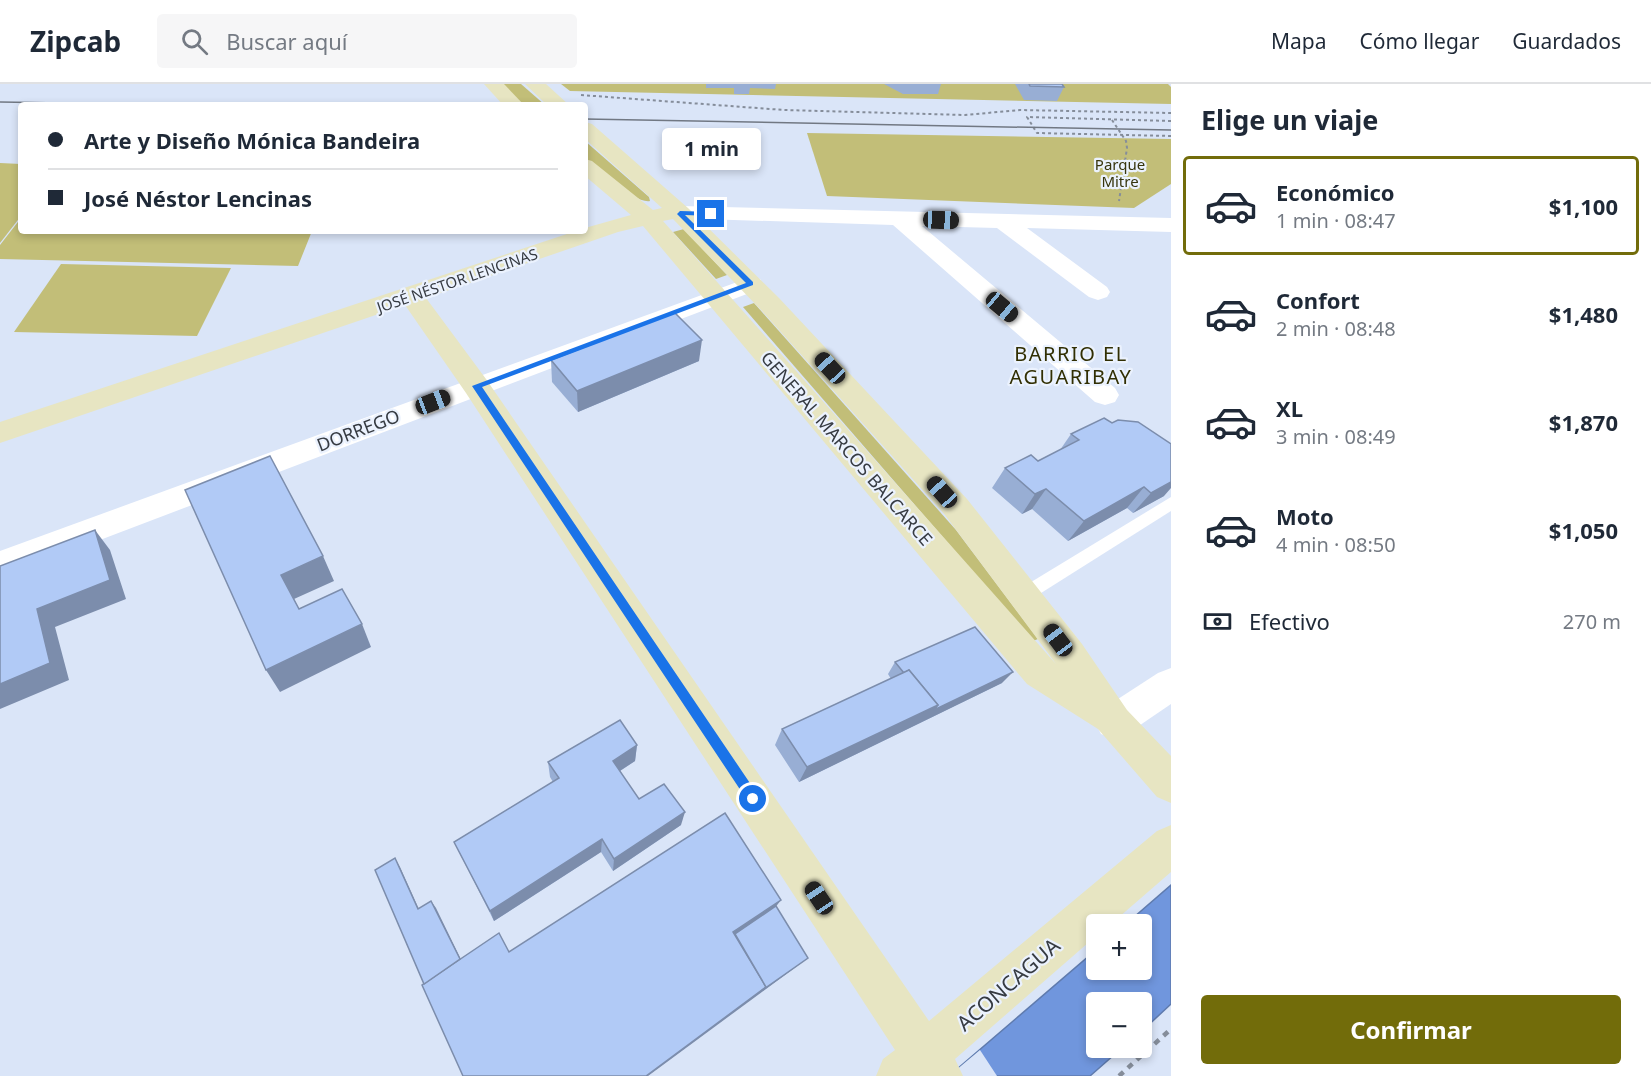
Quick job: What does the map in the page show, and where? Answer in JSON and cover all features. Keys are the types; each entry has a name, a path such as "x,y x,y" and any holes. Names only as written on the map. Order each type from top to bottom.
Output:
{"main road":[{"path":"493,84 511,102"},
{"name":"GENERAL MARCOS BALCARCE","path":"588,132 680,213 750,284 956,507 1024,595 1114,722 1171,784"},
{"name":"GENERAL MARCOS BALCARCE","path":"588,168 647,217 1040,673 1114,722"},
{"name":"JOSÉ NÉSTOR LENCINAS","path":"0,433 647,217 680,213"},
{"path":"411,295 477,386 922,1069"},
{"name":"ACONCAGUA","path":"922,1069 1171,845"}],"street":[{"name":"JOSÉ NÉSTOR LENCINAS","path":"680,213 1116,226 1144,226 1169,214"},
{"path":"900,219 1105,395"},
{"path":"1004,222 1098,292"},
{"path":"1144,226 1171,244"},
{"name":"DORREGO","path":"0,565 750,284"},
{"path":"1114,722 1171,684"}],"lane":[{"path":"1024,595 1171,503"}],"path":[{"path":"547,95 590,95 807,110 965,115 1020,110 1171,113"},
{"path":"1171,121 1028,117 1037,133 1171,136"},
{"path":"1112,120 1127,148 1116,226"},
{"path":"1119,1076 1171,1029"}],"green space":[{"path":"500,84 521,84 542,102 520,102"},
{"path":"561,84 1168,84 1171,87 1171,104 570,91"},
{"name":"Parque Mitre","path":"807,133 1171,139 1171,184 1134,208 827,196"},
{"path":"588,144 649,197 650,201 635,197 588,161"},
{"path":"0,163 18,164 18,220 0,243"},
{"path":"18,222 18,234 311,234 298,266 0,259 0,245"},
{"path":"684,229 727,275 716,279 673,232"},
{"path":"61,264 231,268 197,336 14,332"},
{"path":"754,303 956,530 1038,639 1033,641 743,307"}],"water":[{"path":"1171,885 1171,1004 1152,1022 1152,992 1086,992 1086,1058 1110,1058 1090,1076 949,1076 1086,959 1086,980 1152,980 1152,914 1138,914"}],"pier":[{"path":"980,1050 997,1076 949,1076"}],"building":[{"path":"1029,84 1062,84 1064,87 1030,86"},
{"path":"674,312 702,340 577,391 551,360"},
{"path":"1104,418 1112,423 1118,420 1138,422 1171,444 1171,482 1151,493 1144,487 1084,521 1046,489 1035,494 1005,468 1031,455 1038,461 1079,440 1071,434"},
{"path":"270,456 323,556 281,575 299,609 342,589 362,624 266,670 185,490"},
{"path":"95,530 110,580 37,609 50,663 0,684 0,566"},
{"path":"975,627 1013,672 934,710 938,705 909,670 904,673 895,662"},
{"path":"909,670 938,705 807,767 782,729"},
{"path":"620,720 637,745 613,761 639,799 664,784 685,812 614,859 602,839 490,911 454,842 559,778 548,762"},
{"path":"725,813 781,900 733,932 766,987 646,1076 463,1076 422,985 499,933 509,952"},
{"path":"395,858 418,909 431,901 460,959 424,984 375,870"},
{"path":"776,906 808,958 761,991 766,987 735,934"}],"tram line":[{"path":"0,102 18,102"},
{"path":"588,119 1171,130"}],"district":[{"name":"BARRIO EL AGUARIBAY","path":"1071,364"}],"route":[{"path":"711,214 680,213 750,284 477,386 753,799"}]}
